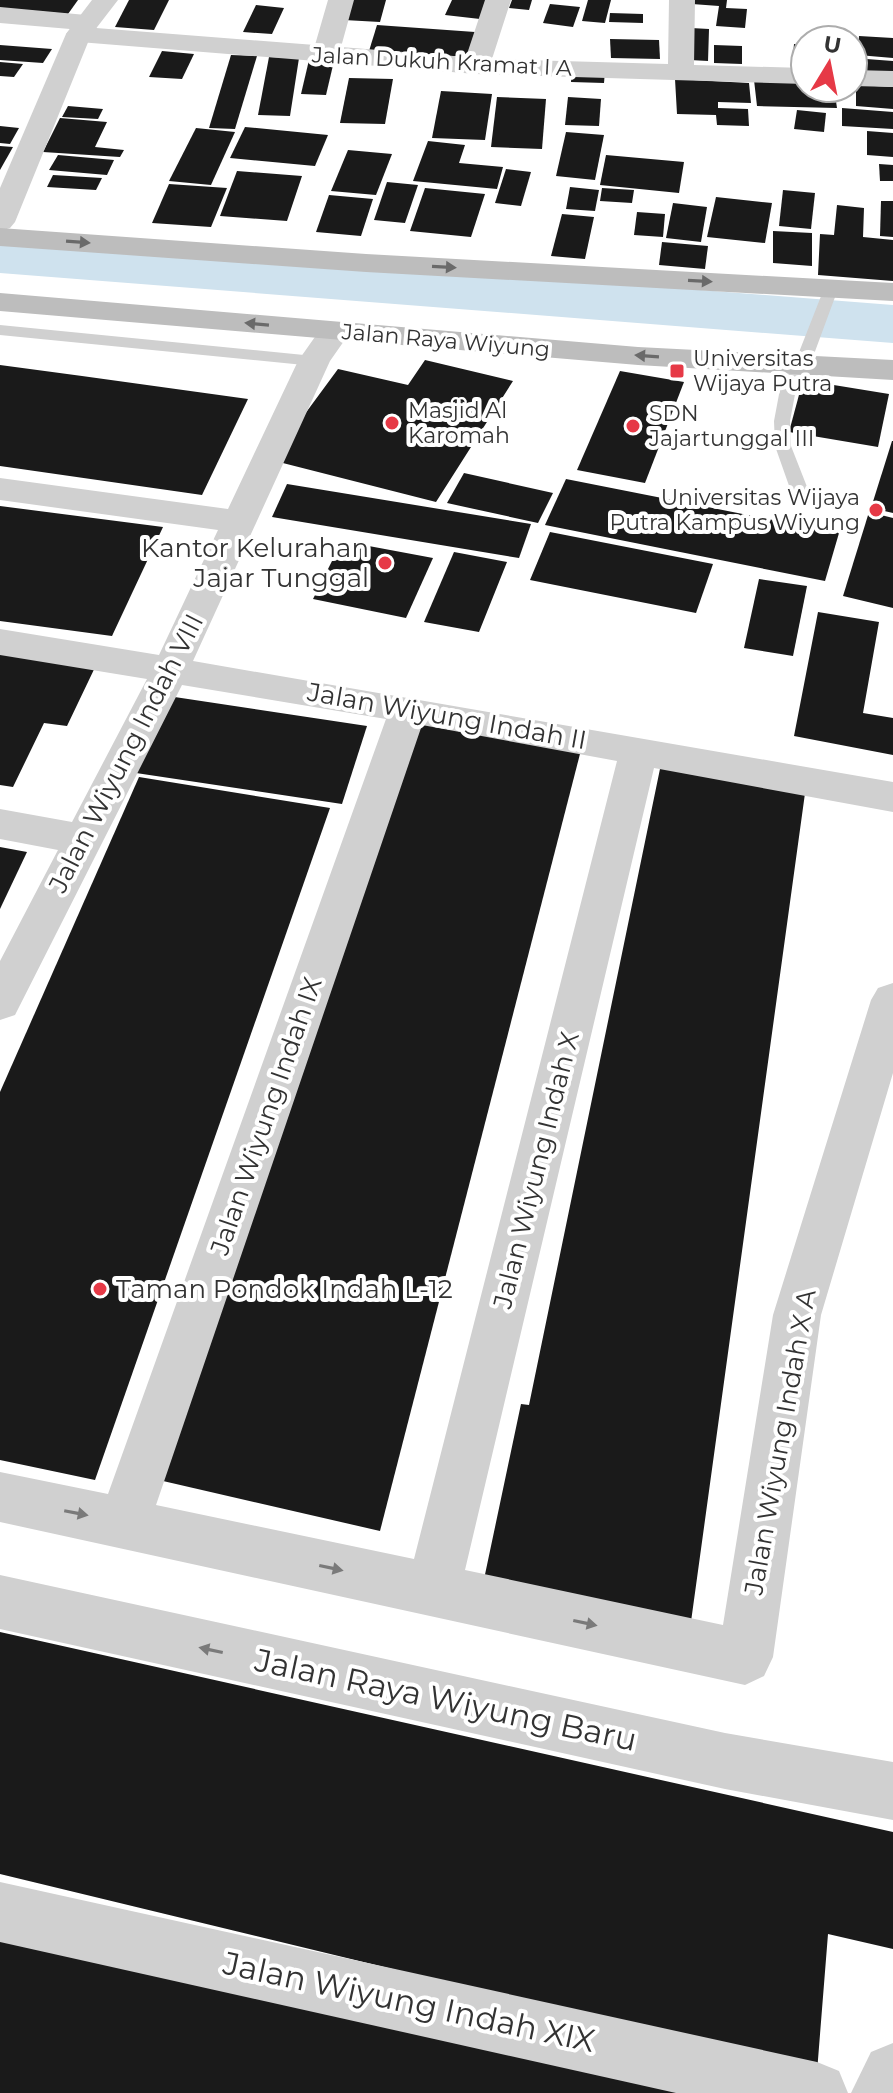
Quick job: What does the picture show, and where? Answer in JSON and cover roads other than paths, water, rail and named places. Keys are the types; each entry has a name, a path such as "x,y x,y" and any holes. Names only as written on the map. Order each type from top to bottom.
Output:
{"main road":[{"name":"Jalan Raya Wiyung","path":"0,237 350,297 893,370"},
{"name":"Jalan Raya Wiyung","path":"0,302 350,297 825,302 893,292"}],"street":[{"path":"0,222 83,28 105,0"},
{"path":"326,54 341,0"},
{"path":"476,66 498,0"},
{"path":"681,71 682,0"},
{"name":"Jalan Dukuh Kramat I A","path":"0,15 83,28 326,54 476,66 789,75"},
{"path":"869,78 893,79"},
{"name":"Jalan Wiyung Indah VIII","path":"0,1003 81,839 171,669 314,361 350,297"},
{"path":"0,489 241,522"},
{"name":"Jalan Wiyung Indah II","path":"0,642 408,709 893,797"},
{"name":"Jalan Wiyung Indah IX","path":"124,1522 408,709"},
{"name":"Jalan Wiyung Indah X","path":"433,1590 639,750"},
{"path":"0,824 81,839"},
{"name":"Jalan Wiyung Indah X A","path":"433,1590 745,1657 797,1315 893,1000"},
{"path":"0,1497 433,1590"},
{"name":"Jalan Raya Wiyung Baru","path":"0,1602 107,1628 725,1761 893,1791"},
{"name":"Jalan Wiyung Indah XIX","path":"0,1912 817,2093"},
{"path":"882,2093 893,2074"}],"lane":[{"path":"802,497 783,446 782,421 788,389 805,358 825,302"},
{"path":"0,330 314,361"}],"waterway":[{"path":"0,254 893,324"}],"place":[{"name":"Universitas Wijaya Putra","path":"677,371"},
{"name":"Masjid Al Karomah","path":"392,423"},
{"name":"SDN Jajartunggal III","path":"633,426"},
{"name":"Universitas Wijaya Putra Kampus Wiyung","path":"876,510"},
{"name":"Kantor Kelurahan Jajar Tunggal","path":"385,563"},
{"name":"Taman Pondok Indah L-12","path":"100,1289"}]}
